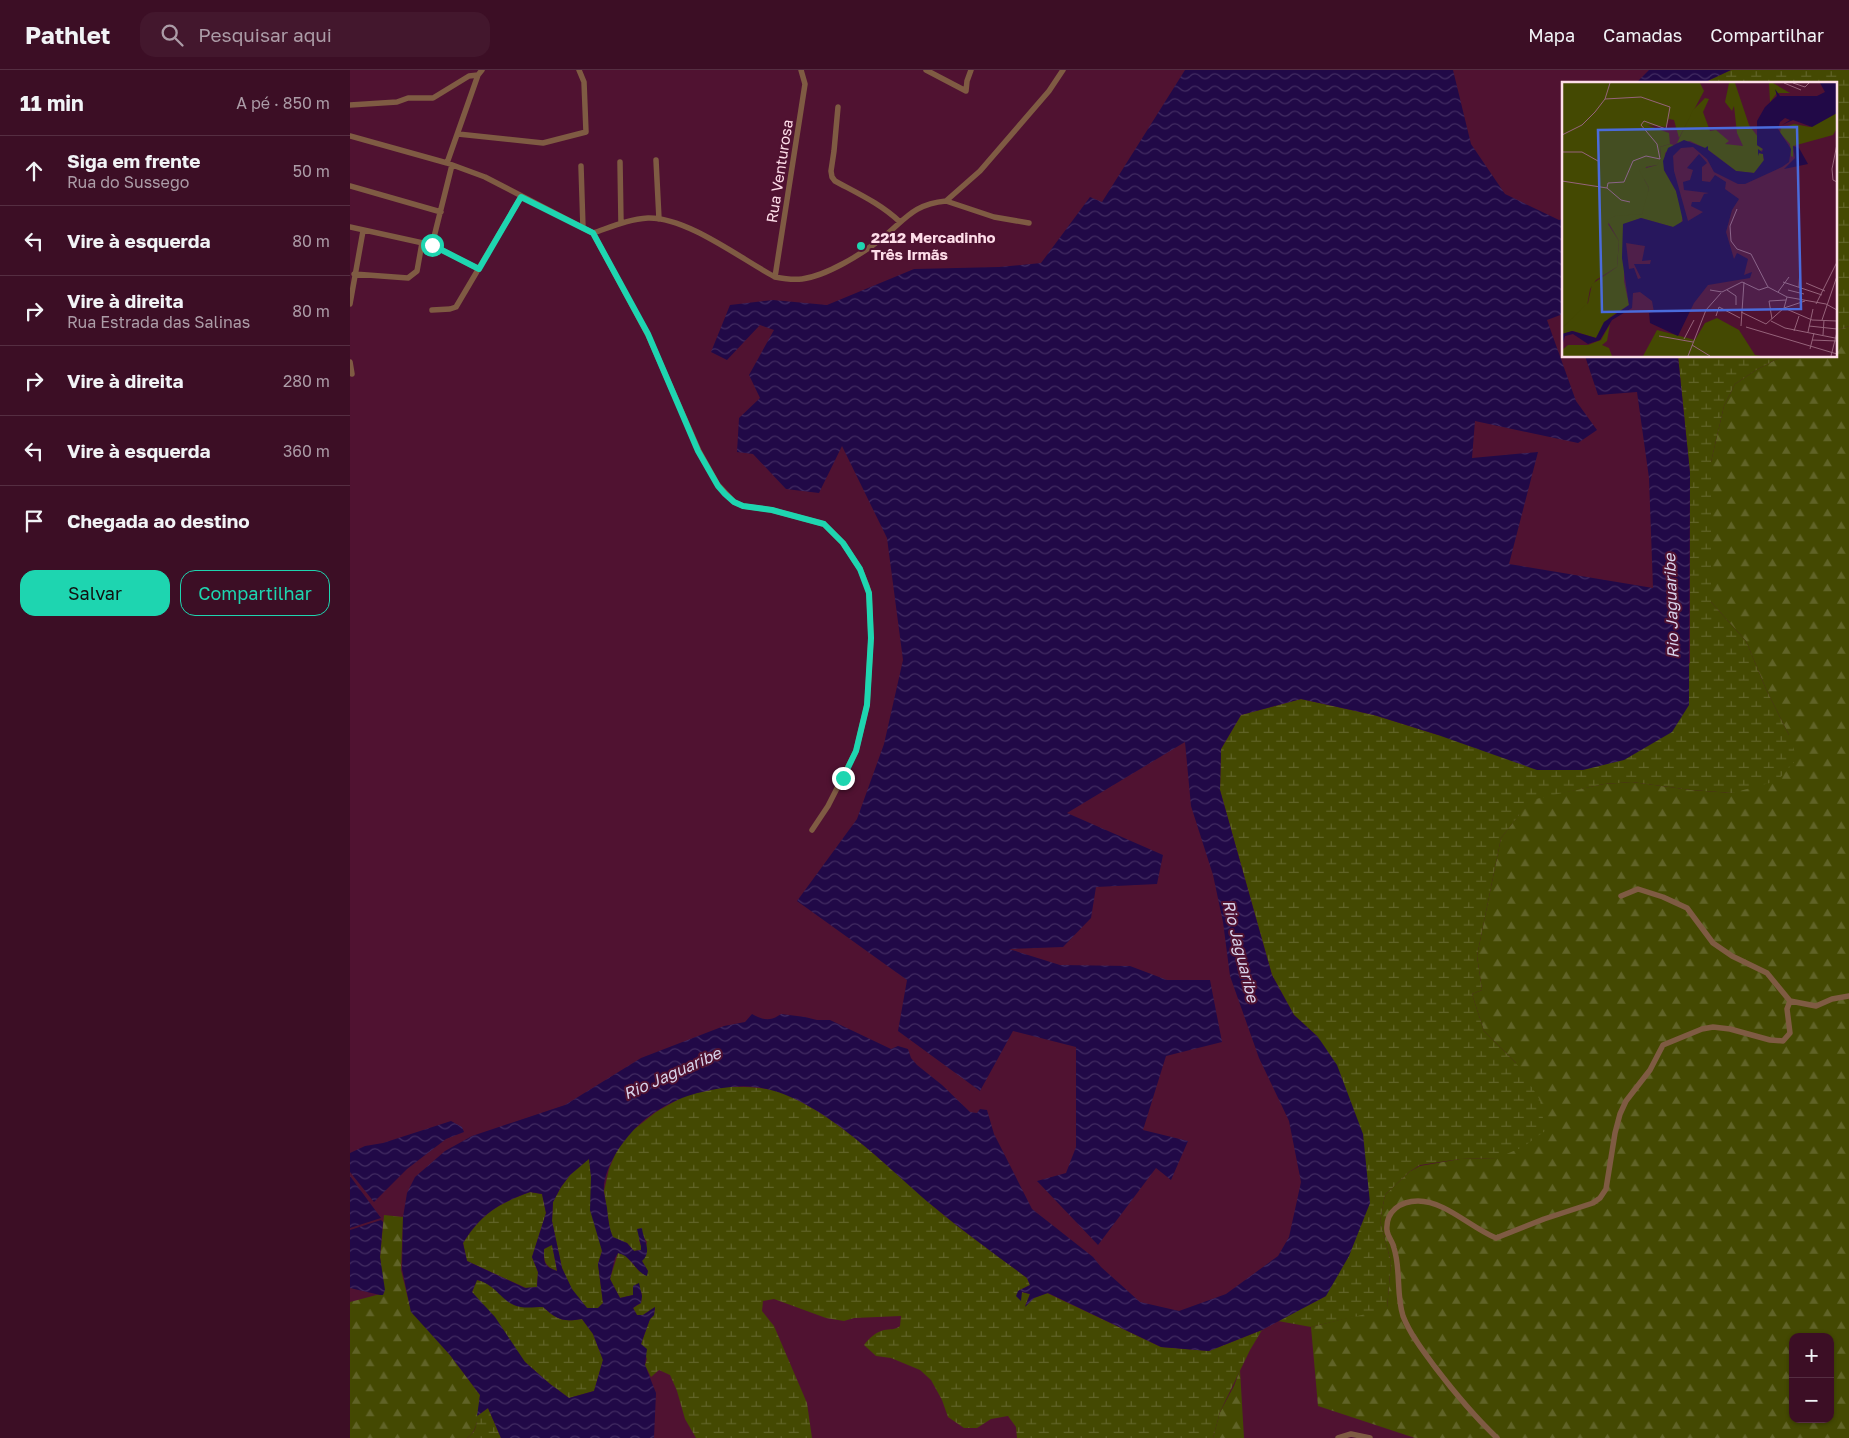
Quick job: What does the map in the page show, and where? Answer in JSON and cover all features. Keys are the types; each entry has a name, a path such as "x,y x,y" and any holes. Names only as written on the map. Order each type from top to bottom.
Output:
{"street":[{"path":"472,70 478,76"},
{"path":"432,245 458,134 478,76 482,70"},
{"path":"458,134 543,143 586,132 584,82 579,70"},
{"name":"Rua Venturosa","path":"776,276 806,84 801,70"},
{"path":"926,70 966,91 971,70"},
{"path":"593,233 621,223 649,218 659,219 689,228 776,276 790,280 804,279 819,274 862,252 918,208 946,201 980,171 1049,91 1063,70"},
{"path":"350,105 397,102 408,98 433,98 469,76 478,76"},
{"path":"838,107 831,171 832,177 835,181 874,200 900,222"},
{"path":"350,136 450,164 484,177 593,233 648,334 698,451 718,486 734,502 743,506 772,510 824,524 843,543 860,569 869,593 871,638 867,705 856,751 828,806 812,830"},
{"path":"656,160 659,219"},
{"path":"620,162 621,223"},
{"path":"582,166 583,228"},
{"path":"350,186 441,212"},
{"path":"432,310 456,307 521,197"},
{"path":"946,201 994,217 1029,224"},
{"path":"350,227 432,245 479,269"},
{"path":"350,304 363,231"},
{"path":"354,274 408,278 417,271 422,243"},
{"path":"350,362 352,374"},
{"path":"1621,896 1638,889 1688,908 1713,943 1732,956 1767,973 1790,1001 1816,1006 1832,999 1849,996"},
{"path":"1497,1438 1476,1418 1423,1352 1403,1315 1400,1300 1399,1273 1394,1248 1387,1232 1388,1221 1392,1212 1397,1206 1405,1203 1418,1201 1432,1203 1496,1238 1593,1202 1600,1198 1606,1189 1620,1114 1626,1101 1650,1070 1663,1045 1702,1029 1713,1027 1730,1029 1770,1040 1783,1041 1790,1033 1787,1009 1790,1001"},
{"path":"1338,1438 1351,1434 1370,1438"}],"green space":[{"path":"1731,70 1849,70 1849,326 1836,331 1836,82 1705,82"},
{"path":"1849,326 1849,1438 1415,1438 1318,1406 1311,1327 1387,1308 1391,1262 1380,1221 1385,1195 1409,1172 1420,1166 1460,1159 1497,1158 1516,1063 1484,1031 1472,994 1482,990 1477,956 1501,838 1531,799 1604,784 1632,782 1691,790 1732,793 1789,735 1766,689 1746,641 1711,602 1711,462 1724,406 1735,384 1779,358 1836,358 1836,331"},
{"path":"1678,358 1779,358 1735,384 1724,406 1711,462 1711,602 1746,641 1766,689 1789,735 1797,759 1777,781 1732,793 1691,790 1632,782 1604,784 1531,800 1501,838 1477,956 1482,990 1472,994 1484,1031 1516,1063 1540,1100 1545,1131 1523,1147 1497,1158 1460,1159 1420,1165 1409,1172 1385,1195 1380,1221 1391,1262 1387,1309 1311,1327 1278,1321 1326,1296 1318,1037 1294,1015 1272,975 1220,790 1221,749 1241,715 1301,699 1374,715 1438,735 1690,663 1690,473"},
{"path":"725,1087 763,1088 778,1091 806,1104 845,1130 944,1216 1027,1278 1030,1285 1018,1291 1021,1300 1021,1292 1030,1294 1025,1306 1034,1298 1047,1293 1161,1347 1209,1351 1262,1330 1250,1350 1220,1412 1213,1438 1017,1438 1016,1427 1008,1416 991,1419 977,1428 964,1428 948,1417 942,1400 931,1380 920,1370 891,1358 876,1356 864,1345 878,1332 900,1326 901,1316 854,1318 844,1321 826,1318 774,1299 763,1301 762,1311 774,1326 807,1403 812,1438 696,1438 685,1419 670,1375 659,1370 651,1377 645,1365 647,1359 641,1344 650,1319 654,1315 655,1307 643,1315 637,1315 633,1308 641,1303 641,1291 620,1298 610,1279 618,1253 625,1255 640,1272 648,1271 642,1261 647,1242 643,1236 639,1240 641,1250 634,1251 627,1243 613,1238 610,1231 604,1191 609,1169 617,1150 632,1131 656,1112 686,1095"},
{"path":"589,1158 602,1251 598,1264 603,1303 598,1308 587,1308 572,1290 562,1268 552,1221 553,1202 561,1187 570,1175"},
{"path":"530,1192 542,1194 546,1213 532,1257 538,1272 537,1287 526,1288 467,1261 463,1243 484,1217 509,1201"},
{"path":"384,1215 403,1217 401,1270 411,1311 450,1355 480,1395 476,1425 467,1438 350,1438 350,1302 384,1293 380,1257"},
{"path":"552,1244 557,1271 549,1267 545,1260 544,1249"},
{"path":"477,1280 486,1282 514,1305 543,1307 553,1315 565,1320 582,1319 593,1334 603,1360 594,1391 569,1398 525,1362 472,1292"},
{"path":"1240,1370 1244,1438 1213,1438 1220,1412"},
{"path":"488,1408 501,1438 467,1438 475,1429 477,1416"}],"water":[{"name":"Rio Jaguaribe","path":"1185,70 1453,70 1471,144 1505,194 1559,220 1562,219 1562,314 1547,320 1576,401 1597,430 1578,443 1475,421 1472,458 1538,452 1509,564 1653,588 1649,478 1637,392 1598,395 1586,358 1678,358 1690,473 1689,705 1672,732 1624,760 1583,770 1537,770 1438,735 1374,715 1301,699 1241,715 1221,749 1220,790 1272,975 1294,1015 1318,1037 1337,1065 1363,1134 1370,1203 1349,1256 1326,1296 1262,1330 1209,1351 1161,1347 1048,1293 1034,1298 1025,1307 1030,1294 1022,1292 1021,1301 1016,1296 1018,1291 1030,1285 1027,1278 945,1216 873,1153 827,1117 803,1103 779,1093 755,1087 715,1089 692,1094 673,1102 646,1119 621,1145 608,1169 604,1185 609,1223 613,1237 627,1243 634,1251 641,1250 637,1229 642,1228 647,1249 647,1253 642,1261 648,1271 647,1276 639,1271 627,1257 618,1253 610,1279 620,1298 633,1295 633,1286 639,1283 642,1296 641,1303 633,1308 637,1315 643,1315 655,1307 654,1315 650,1319 641,1344 647,1349 645,1365 656,1393 654,1438 501,1438 488,1408 477,1416 480,1395 450,1355 411,1312 402,1269 403,1217 407,1193 415,1177 445,1151 472,1136 565,1105 641,1058 724,1026 745,1022 752,1014 767,1019 781,1014 817,1020 830,1020 891,1049 898,1046 908,1049 911,1058 917,1065 942,1085 970,1112 977,1113 980,1109 987,1110 994,1134 1032,1209 1093,1257 1101,1267 1140,1302 1179,1311 1226,1294 1278,1256 1289,1237 1301,1182 1289,1121 1259,1058 1230,976 1223,922 1213,875 1191,806 1185,742 1067,813 1163,855 1157,884 1096,887 1091,918 1063,947 1009,949 1060,965 1130,966 1167,980 1210,980 1222,1042 1166,1056 1143,1130 1188,1141 1171,1180 1156,1168 1098,1245 1037,1181 1066,1173 1076,1147 1076,1047 1013,1031 980,1091 898,1031 907,980 797,901 857,819 884,744 903,660 887,538 842,446 819,493 786,489 753,454 737,452 739,418 760,398 749,375 774,330 760,325 727,360 711,352 730,305 773,300 827,305 914,269 999,267 1041,263 1090,197 1102,202","holes":["589,1159 591,1177 590,1210 602,1251 598,1264 603,1303 598,1308 587,1308 572,1289 562,1268 552,1221 553,1202 561,1187 570,1175","530,1192 542,1194 546,1213 532,1257 538,1272 537,1287 525,1288 467,1261 463,1243 484,1217 500,1206","552,1245 557,1271 545,1263 544,1249","477,1280 489,1285 505,1300 517,1306 543,1307 553,1315 565,1320 582,1319 593,1334 603,1360 594,1391 569,1398 525,1362 495,1317 472,1292"]},
{"path":"1649,70 1731,70 1705,82 1637,82"},
{"path":"451,1121 462,1127 464,1132 446,1139 407,1169 374,1202 350,1172 350,1153 365,1146 383,1143"},
{"path":"350,1176 381,1218 350,1228"},
{"path":"381,1220 383,1222 380,1257 385,1290 383,1295 350,1288 350,1230"}],"place":[{"name":"2212 Mercadinho Três Irmãs","path":"861,246"}],"route":[{"path":"432,245 479,269 521,197 593,233 648,334 698,451 718,486 734,502 743,506 772,510 824,524 843,543 860,569 867,586 871,638 867,705 856,751 843,778"}]}
